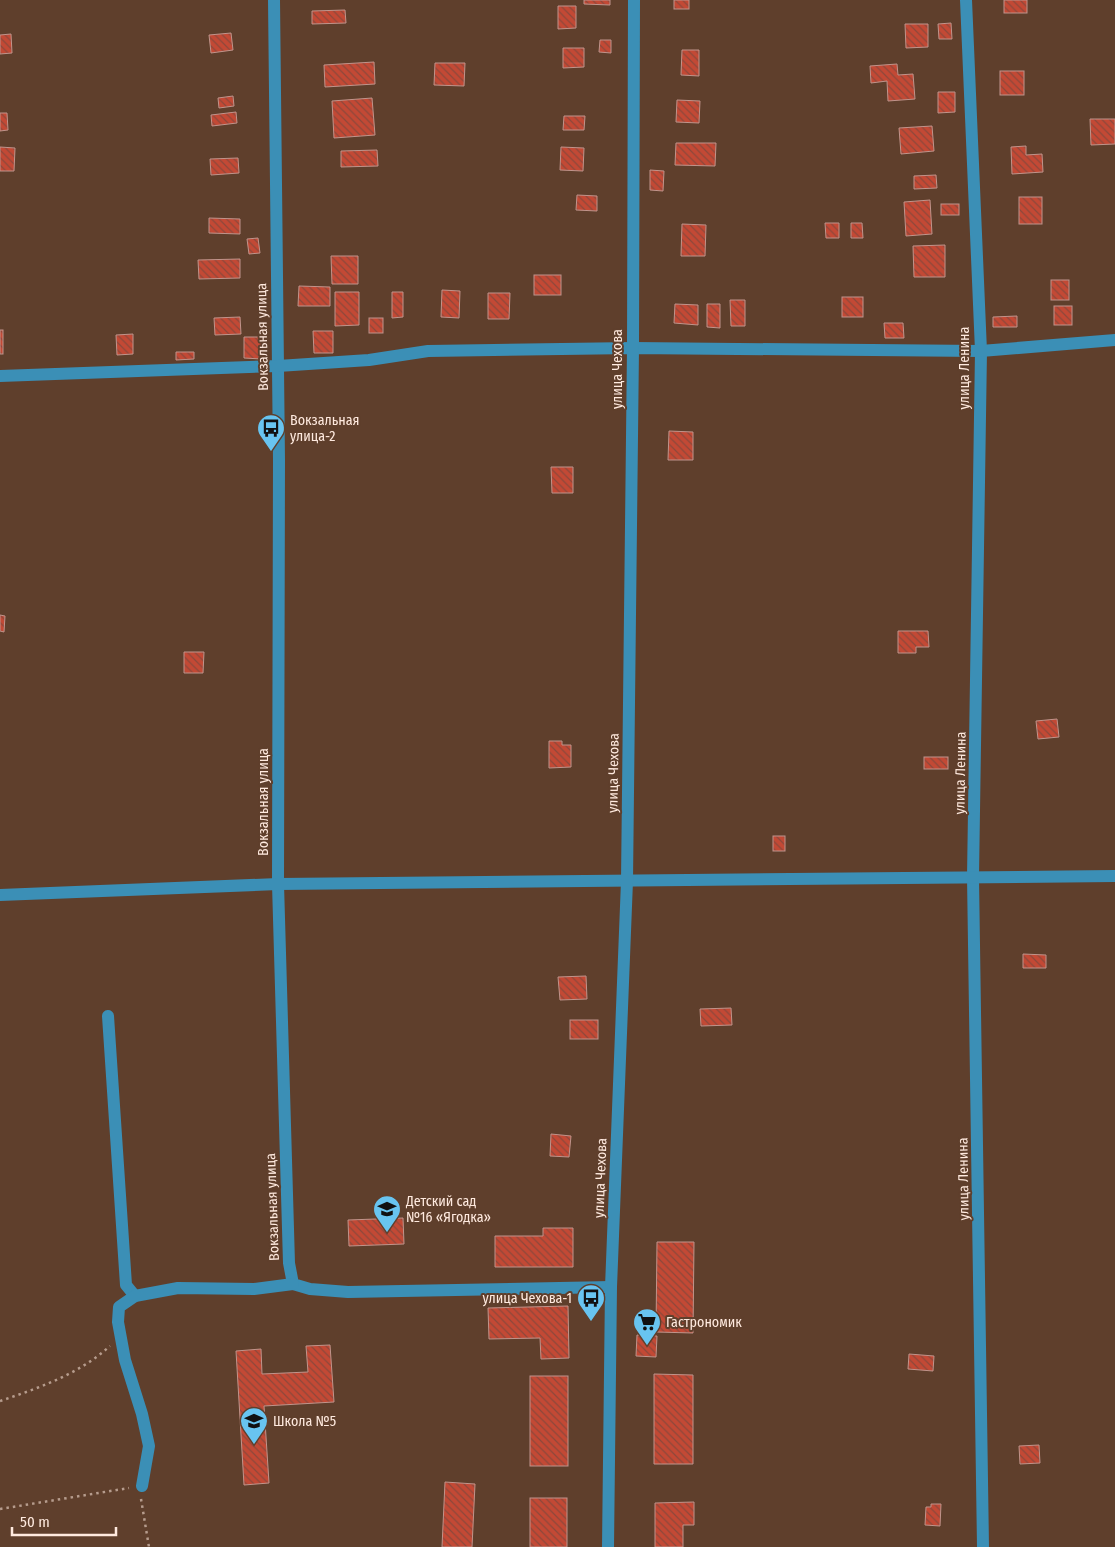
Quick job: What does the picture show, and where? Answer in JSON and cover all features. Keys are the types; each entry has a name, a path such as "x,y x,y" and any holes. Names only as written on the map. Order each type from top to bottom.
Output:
{"street":[{"name":"Вокзальная улица","path":"274,0 278,366 278,884 288,1263 293,1284"},
{"name":"улица Чехова","path":"608,1547 611,1287 627,881 633,348 634,0"},
{"name":"улица Ленина","path":"966,0 981,351 973,877 983,1547"},
{"path":"0,376 278,366 369,360 428,351 633,348 981,351 1115,340"},
{"path":"0,895 278,884 1115,876"},
{"path":"108,1016 126,1285 135,1296"},
{"path":"142,1486 149,1446 142,1414 125,1360 118,1322 119,1307 135,1296 178,1288 254,1289 293,1284 310,1290 348,1292 611,1287"}],"path":[{"path":"0,1401 50,1384 96,1359 121,1337"},
{"path":"0,1509 142,1486 140,1501 149,1547"}],"building":[{"path":"584,0 610,0 610,5 584,4"},
{"path":"674,0 689,0 689,9 674,9"},
{"path":"1004,0 1027,0 1027,13 1004,13"},
{"path":"558,6 576,6 576,28 558,29"},
{"path":"345,10 346,23 312,24 312,11"},
{"path":"951,23 952,39 939,39 938,24"},
{"path":"905,24 928,24 928,47 906,48"},
{"path":"231,33 233,50 211,53 209,35"},
{"path":"11,34 12,53 0,54 0,35"},
{"path":"600,40 611,40 611,53 599,52"},
{"path":"563,48 584,48 584,67 563,68"},
{"path":"682,50 699,50 699,76 681,75"},
{"path":"374,62 375,84 325,87 324,65"},
{"path":"435,63 465,63 464,86 434,85"},
{"path":"897,64 898,75 913,74 915,99 888,101 887,81 871,83 870,66"},
{"path":"1000,71 1024,71 1024,95 1000,95"},
{"path":"938,92 955,92 955,112 938,113"},
{"path":"233,96 234,106 219,108 218,98"},
{"path":"372,98 375,135 334,138 332,101"},
{"path":"677,100 700,101 699,123 676,122"},
{"path":"236,112 237,123 212,126 211,115"},
{"path":"0,113 7,113 8,130 0,131"},
{"path":"564,116 585,116 584,130 563,130"},
{"path":"1090,119 1115,119 1115,144 1091,145"},
{"path":"932,126 934,151 901,154 899,128"},
{"path":"676,143 716,143 715,166 675,165"},
{"path":"1026,146 1026,155 1042,154 1043,172 1012,174 1011,147"},
{"path":"0,147 15,148 14,171 0,171"},
{"path":"561,147 584,148 583,171 560,170"},
{"path":"377,150 378,166 341,167 341,151"},
{"path":"238,158 239,173 211,175 210,159"},
{"path":"650,170 664,171 663,191 650,190"},
{"path":"936,175 937,188 914,189 914,176"},
{"path":"577,195 597,196 597,211 576,210"},
{"path":"1019,197 1042,197 1042,224 1019,224"},
{"path":"930,200 932,234 906,236 904,202"},
{"path":"941,204 959,204 959,215 941,215"},
{"path":"209,218 240,219 240,234 209,233"},
{"path":"825,223 839,223 839,238 826,238"},
{"path":"851,223 862,223 863,238 851,238"},
{"path":"682,224 706,225 705,256 681,256"},
{"path":"258,238 260,253 249,254 247,239"},
{"path":"945,245 945,277 914,277 913,246"},
{"path":"331,256 358,256 358,284 332,284"},
{"path":"240,259 240,278 199,279 198,260"},
{"path":"534,275 561,275 561,295 534,295"},
{"path":"1051,280 1069,280 1069,300 1051,300"},
{"path":"299,286 330,287 330,306 298,306"},
{"path":"442,290 460,291 459,318 441,317"},
{"path":"335,292 359,292 359,325 335,326"},
{"path":"392,292 403,292 403,317 392,318"},
{"path":"488,293 510,293 509,319 488,319"},
{"path":"842,297 863,297 863,317 842,317"},
{"path":"730,300 745,300 745,326 731,326"},
{"path":"675,304 698,305 698,325 674,323"},
{"path":"707,304 720,304 720,328 707,327"},
{"path":"1054,306 1072,306 1072,325 1054,325"},
{"path":"1017,316 1017,327 993,327 993,317"},
{"path":"240,317 241,334 215,335 214,318"},
{"path":"369,318 383,318 383,333 369,333"},
{"path":"884,323 903,323 904,338 885,338"},
{"path":"0,330 3,330 3,354 0,354"},
{"path":"313,331 333,331 333,353 314,353"},
{"path":"133,334 133,354 117,355 116,335"},
{"path":"244,337 262,337 261,359 244,358"},
{"path":"176,352 194,352 194,359 176,360"},
{"path":"669,431 693,432 693,460 668,460"},
{"path":"551,467 573,467 573,493 552,493"},
{"path":"0,615 5,616 4,632 0,631"},
{"path":"898,631 928,631 929,647 916,647 916,653 898,653"},
{"path":"184,652 204,652 203,673 184,673"},
{"path":"1057,719 1059,737 1038,739 1036,721"},
{"path":"549,741 562,741 562,745 571,745 571,767 549,768"},
{"path":"924,757 948,757 948,769 924,769"},
{"path":"773,836 785,836 785,851 773,851"},
{"path":"1023,954 1046,955 1046,968 1023,968"},
{"path":"586,976 587,999 560,1000 558,977"},
{"path":"731,1008 732,1025 701,1026 700,1009"},
{"path":"570,1020 598,1020 598,1039 570,1039"},
{"path":"551,1134 571,1136 569,1157 550,1156"},
{"path":"403,1218 404,1244 349,1246 348,1220"},
{"path":"543,1228 573,1228 573,1267 495,1267 495,1236 543,1236"},
{"path":"657,1242 694,1242 693,1333 656,1332"},
{"path":"568,1306 569,1358 541,1359 540,1338 489,1339 488,1308"},
{"name":"Гастрономик","path":"637,1335 657,1336 656,1357 636,1356"},
{"name":"Школа №5","path":"330,1345 334,1402 264,1406 269,1483 244,1485 236,1351 261,1349 262,1374 308,1372 306,1346"},
{"path":"909,1354 934,1356 933,1371 908,1369"},
{"path":"654,1374 693,1375 693,1464 654,1464"},
{"path":"530,1376 568,1376 568,1466 530,1466"},
{"path":"1039,1445 1040,1463 1020,1464 1019,1446"},
{"path":"445,1482 475,1484 472,1547 442,1547"},
{"path":"530,1498 567,1498 567,1547 530,1547"},
{"path":"694,1502 694,1525 683,1525 683,1547 655,1547 655,1503"},
{"path":"931,1504 941,1504 940,1526 925,1525 926,1507 931,1507"}],"place":[{"name":"Вокзальная улица-2","path":"271,452"},
{"name":"Детский сад №16 «Ягодка»","path":"387,1233"},
{"name":"улица Чехова-1","path":"591,1322"},
{"name":"Гастрономик","path":"647,1346"},
{"name":"Школа №5","path":"254,1445"}]}
